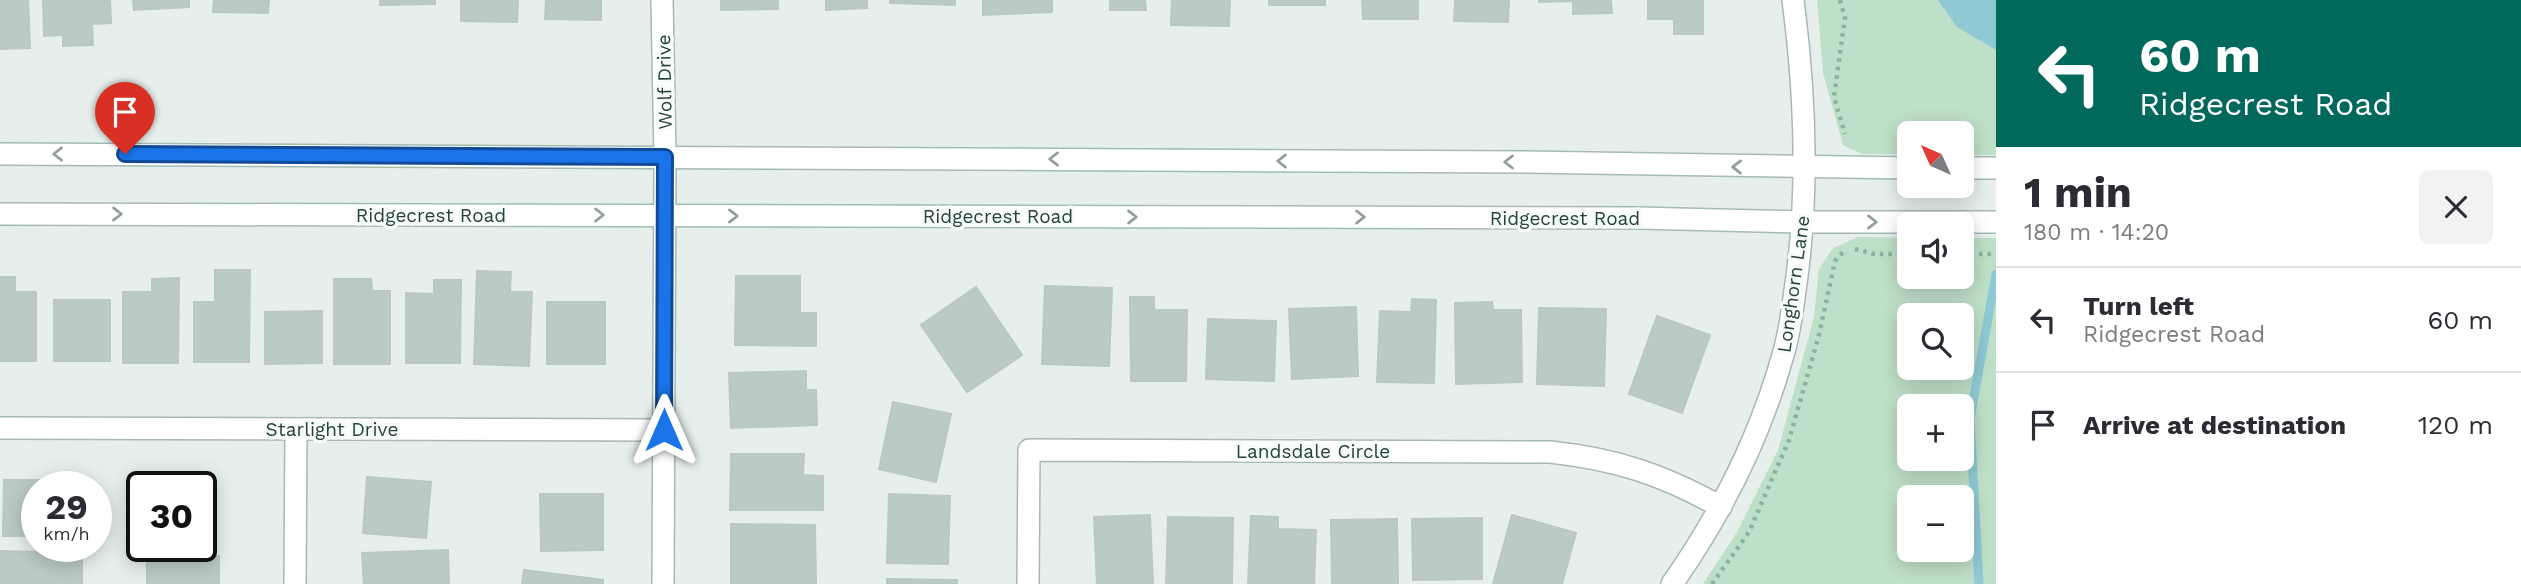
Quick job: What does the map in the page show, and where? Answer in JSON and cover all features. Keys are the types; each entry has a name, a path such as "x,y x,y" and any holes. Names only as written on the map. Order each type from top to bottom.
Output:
{"main road":[{"name":"Wolf Drive","path":"662,0 665,157 663,584"},
{"name":"Longhorn Lane","path":"1672,584 1721,507 1762,421 1784,352 1791,320 1804,222 1805,168 1801,58 1793,0"},
{"path":"0,154 1512,162 1897,168"},
{"path":"1974,168 1996,169"},
{"name":"Ridgecrest Road","path":"0,214 1638,218 1804,222 1996,222"},
{"name":"Starlight Drive","path":"0,428 664,430"},
{"path":"295,584 296,429"},
{"name":"Landsdale Circle","path":"1028,584 1029,450 1550,452 1633,466 1690,490 1721,507"}],"path":[{"path":"1840,0 1845,17 1834,97 1844,134"},
{"path":"1844,249 1858,249 1874,254 1897,254"},
{"path":"1974,254 1996,254"}],"green space":[{"path":"1817,0 1996,0 1996,155 1974,155 1974,121 1897,121 1897,154 1862,154 1843,145 1823,73"},
{"path":"1858,237 1897,238 1897,289 1974,289 1974,238 1996,238 1996,584 1703,584 1737,532 1778,450 1814,317 1819,269 1833,248"}],"water":[{"path":"1938,0 1996,0 1996,50 1957,27"}],"building":[{"path":"0,0 28,0 30,48 0,49"},
{"path":"43,0 110,0 111,23 92,24 93,45 63,46 63,35 44,36"},
{"path":"133,0 189,0 189,7 134,10"},
{"path":"214,0 269,0 268,13 213,12"},
{"path":"380,0 435,0 435,4 380,5"},
{"path":"461,0 518,0 517,22 461,21"},
{"path":"546,0 601,0 601,20 545,19"},
{"path":"721,0 778,0 778,9 721,10"},
{"path":"826,0 867,0 867,8 826,10"},
{"path":"890,0 955,0 955,5 890,3"},
{"path":"983,0 1052,0 1052,12 983,15"},
{"path":"1110,0 1145,0 1146,10 1110,10"},
{"path":"1172,0 1230,0 1229,26 1171,25"},
{"path":"1269,0 1325,0 1325,5 1269,5"},
{"path":"1362,0 1418,0 1418,19 1363,19"},
{"path":"1455,0 1509,0 1508,22 1454,21"},
{"path":"1539,0 1611,0 1612,13 1573,14 1573,1"},
{"path":"1648,0 1703,0 1703,34 1674,34 1674,19 1648,19"},
{"path":"215,270 250,270 249,362 194,362 194,302 215,302"},
{"path":"477,271 511,272 510,292 532,292 529,366 474,364"},
{"path":"736,276 800,276 800,313 816,313 816,346 735,345"},
{"path":"0,277 15,277 15,292 36,292 36,361 0,361"},
{"path":"179,278 178,363 123,363 123,292 152,292 152,279"},
{"path":"334,279 371,279 372,291 390,291 390,364 334,364"},
{"path":"434,280 461,280 460,363 406,363 406,293 434,294"},
{"path":"1045,286 1112,288 1109,366 1042,364"},
{"path":"976,287 1022,355 967,392 921,325"},
{"path":"1130,297 1154,297 1154,310 1187,310 1186,381 1131,381"},
{"path":"1412,299 1436,300 1434,383 1377,382 1380,311 1411,312"},
{"path":"54,300 110,300 110,361 54,361"},
{"path":"547,302 605,302 605,364 547,364"},
{"path":"1492,302 1493,310 1521,310 1522,382 1456,384 1455,303"},
{"path":"1356,307 1358,376 1292,379 1289,309"},
{"path":"1539,308 1606,309 1604,386 1537,384"},
{"path":"322,311 322,363 265,364 265,312"},
{"path":"1657,316 1710,335 1682,413 1629,394"},
{"path":"1208,319 1276,321 1274,381 1206,379"},
{"path":"806,371 806,390 816,390 817,425 731,428 729,373"},
{"path":"893,402 951,414 936,482 879,469"},
{"path":"731,454 804,454 803,475 823,476 823,510 730,510"},
{"path":"367,477 431,482 426,538 363,533"},
{"path":"4,480 21,480 21,536 3,536"},
{"path":"540,494 603,494 603,550 541,551"},
{"path":"889,494 950,496 948,564 887,563"},
{"path":"1150,515 1153,584 1097,584 1094,517"},
{"path":"1512,515 1576,533 1562,584 1493,584"},
{"path":"1251,516 1278,517 1278,529 1316,530 1314,584 1248,584"},
{"path":"1168,517 1233,518 1232,584 1166,584"},
{"path":"1482,518 1482,579 1413,580 1412,519"},
{"path":"1397,519 1398,584 1332,584 1331,520"},
{"path":"731,524 815,525 816,584 731,584"},
{"path":"448,550 449,584 364,584 362,553"},
{"path":"0,551 21,552 21,562 82,562 82,584 0,584"},
{"path":"217,556 219,584 147,584 147,562 217,562"},
{"path":"524,570 603,580 603,584 522,584"},
{"path":"887,579 957,580 957,584 887,584"}],"waterway":[{"path":"1979,584 1970,419 1996,274"}],"route":[{"path":"125,154 665,157 664,430"}]}
